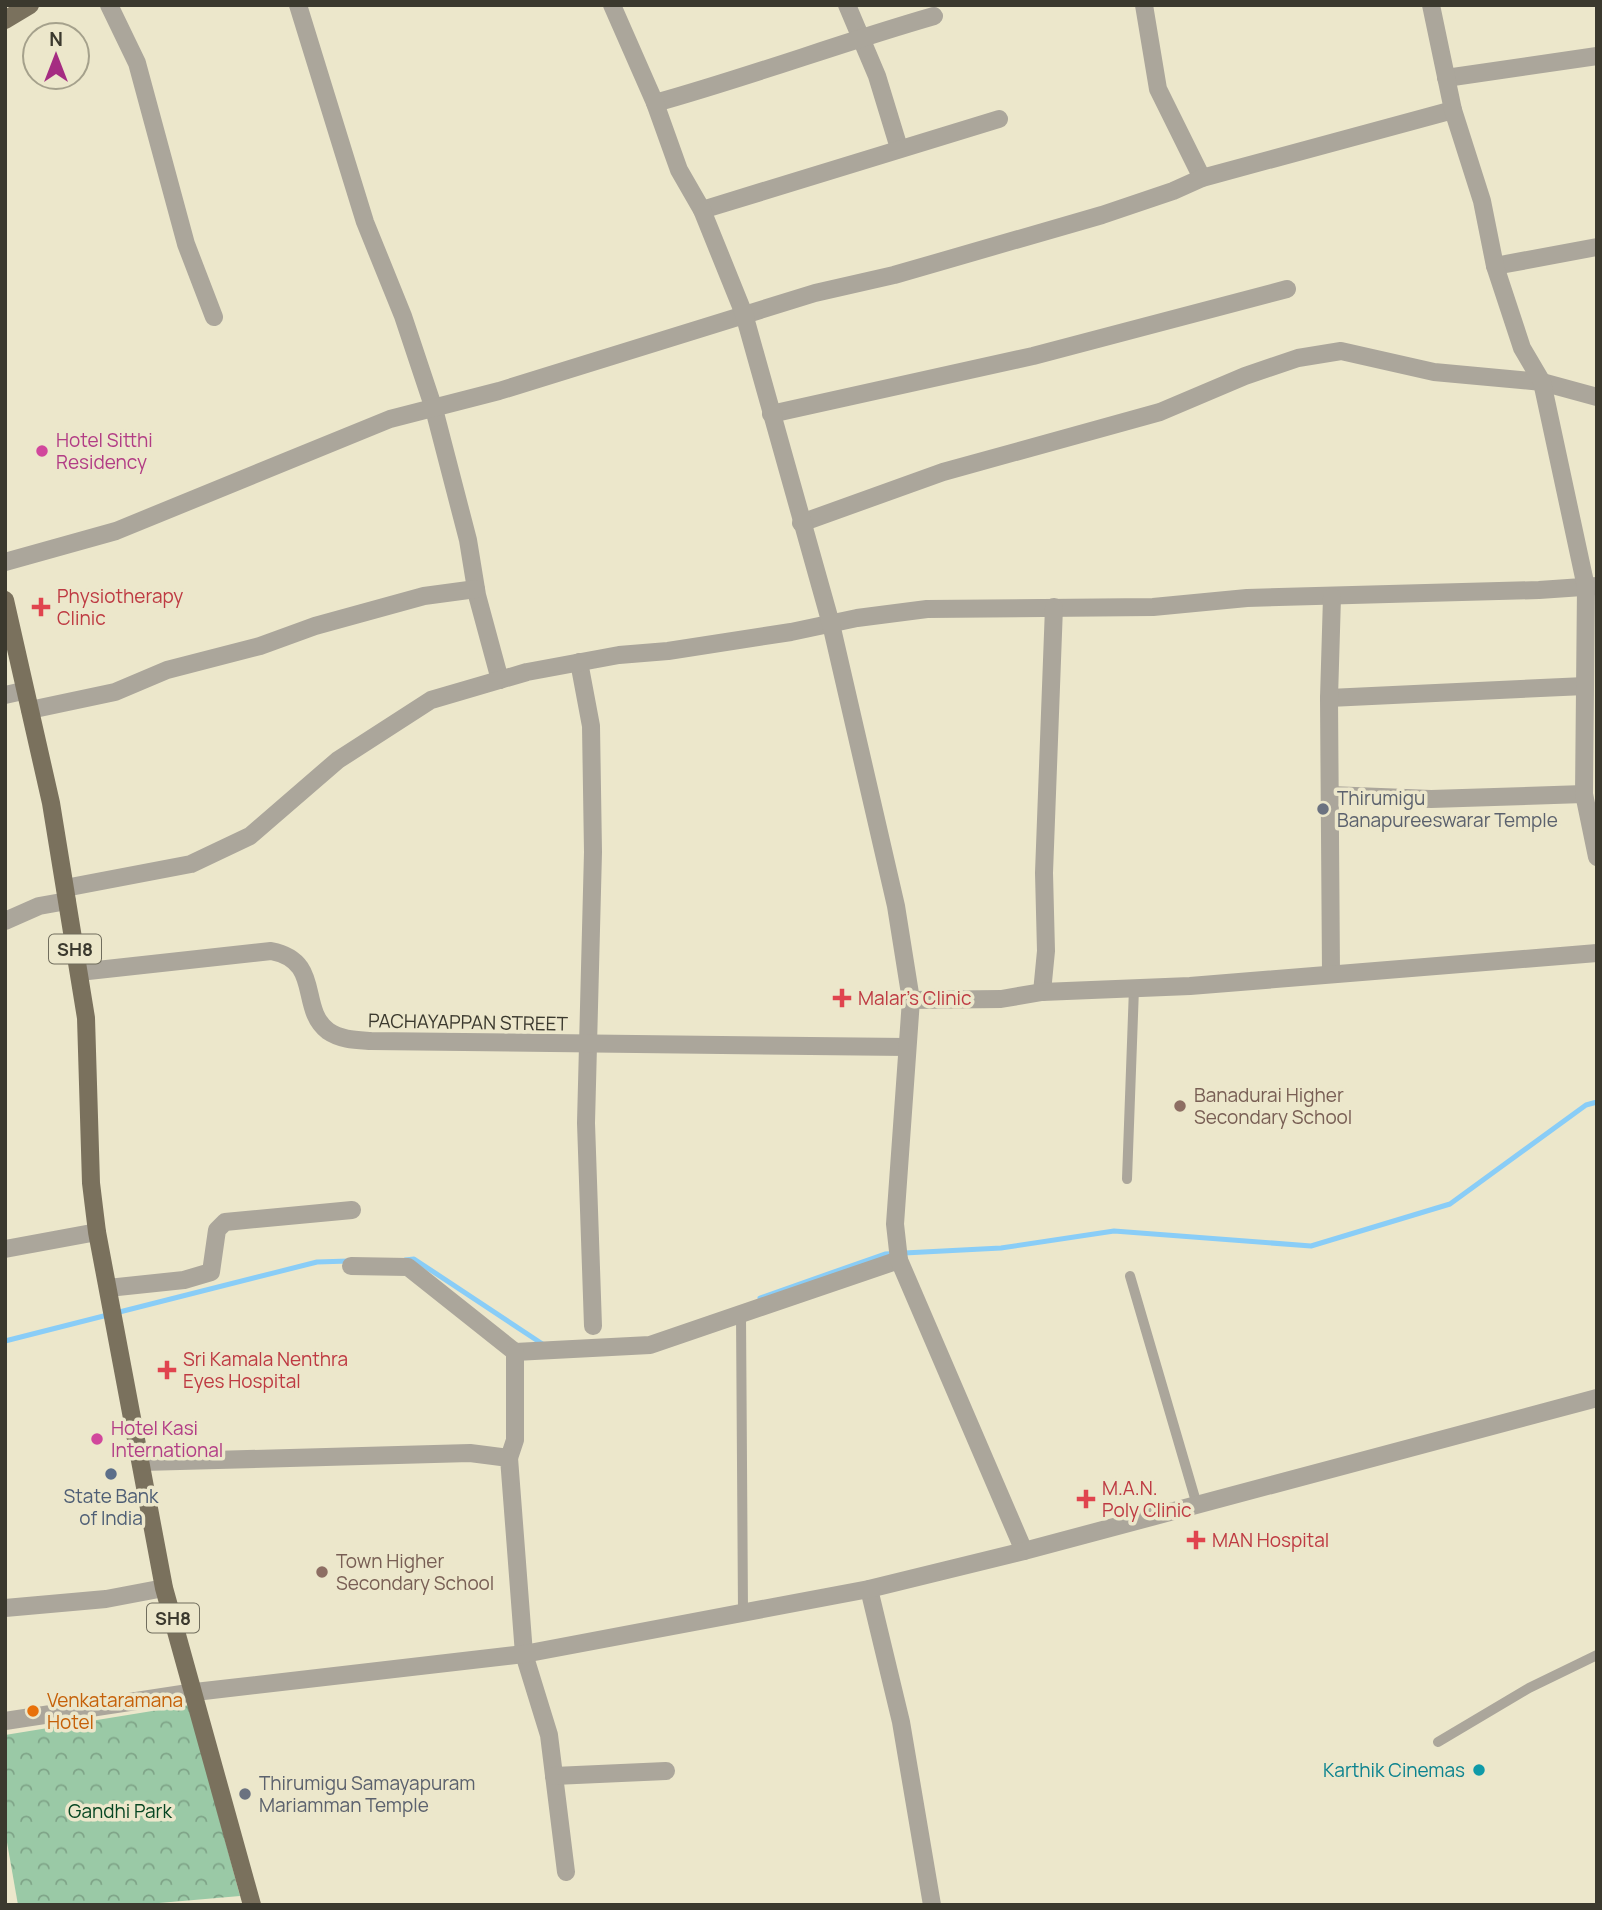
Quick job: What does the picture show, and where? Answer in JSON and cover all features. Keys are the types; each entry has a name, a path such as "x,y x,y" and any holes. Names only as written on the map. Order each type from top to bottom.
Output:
{"main road":[{"path":"5,20 30,5"},
{"name":"SH8","path":"5,600 14,693 30,710 51,803 79,972 86,1018 91,1183 97,1232 164,1588 195,1692 251,1905"}],"street":[{"path":"109,5 136,63 186,244 214,317"},
{"path":"298,5 365,222 403,316 434,409 500,680"},
{"path":"612,5 655,103 679,170 702,210 744,314 800,523 831,624 895,906 911,1000 895,1224 900,1260 1024,1551"},
{"path":"847,5 877,76 900,148"},
{"path":"1144,5 1158,89 1188,184"},
{"path":"1431,5 1453,110 1482,201 1495,266 1522,348 1542,382 1592,586 1585,686 1588,783 1597,857"},
{"path":"655,103 741,80 860,38 934,16"},
{"path":"1446,78 1597,56"},
{"path":"5,562 116,531 390,419 434,409 815,293 894,275 1188,184 1453,110"},
{"path":"702,210 999,119"},
{"path":"1495,266 1597,247"},
{"path":"771,414 1033,356 1287,289"},
{"path":"800,523 943,472 1160,412 1245,376 1298,358 1341,351 1434,372 1542,382 1597,397"},
{"path":"5,921 66,895 191,864 250,836 338,760 378,731 430,700 579,662 927,609 1153,607 1247,597 1332,597 1592,586"},
{"path":"30,710 115,692 167,670 260,646 315,626 424,596 476,589"},
{"path":"1331,973 1329,698 1332,597"},
{"path":"1042,992 1046,951 1044,873 1054,607"},
{"path":"579,662 592,726 593,852 586,1123 593,1326"},
{"path":"1329,698 1585,686"},
{"path":"1330,796 1431,799 1588,783"},
{"name":"PACHAYAPPAN STREET","path":"79,972 271,951 285,953 298,964 306,976 318,1019 328,1031 345,1039 588,1045 907,1047"},
{"path":"911,1000 1001,999 1042,992 1134,988 1597,953"},
{"path":"109,1296 211,1272 217,1230 225,1222 352,1210"},
{"path":"5,1250 97,1232"},
{"path":"351,1266 408,1268 516,1352 650,1345 900,1260"},
{"path":"516,1352 516,1440 509,1458 524,1654 549,1735 566,1872"},
{"path":"5,1721 195,1692 524,1654 869,1588 1024,1551 1597,1398"},
{"path":"142,1462 470,1453 509,1458"},
{"path":"5,1608 106,1599 164,1588"},
{"path":"869,1588 901,1722 932,1905"},
{"path":"554,1776 666,1772"}],"lane":[{"path":"1127,1179 1134,988"},
{"path":"1130,1276 1197,1505"},
{"path":"741,1315 743,1611"},
{"path":"1438,1742 1530,1688 1597,1655"}],"green space":[{"name":"Gandhi Park","path":"189,1705 240,1896 136,1905 18,1905 5,1831 5,1735"}],"waterway":[{"path":"760,1298 885,1254 1001,1248 1114,1231 1311,1246 1450,1204 1586,1105 1597,1102"},
{"path":"405,1260 414,1259 544,1345"},
{"path":"5,1341 317,1262 349,1261"}],"place":[{"name":"Hotel Sitthi Residency","path":"42,451"},
{"name":"Physiotherapy Clinic","path":"41,607"},
{"name":"Thirumigu Banapureeswarar Temple","path":"1323,809"},
{"name":"Malar's Clinic","path":"842,998"},
{"name":"Banadurai Higher Secondary School","path":"1180,1106"},
{"name":"Sri Kamala Nenthra Eyes Hospital","path":"167,1370"},
{"name":"Hotel Kasi International","path":"97,1439"},
{"name":"State Bank of India","path":"111,1474"},
{"name":"M.A.N. Poly Clinic","path":"1086,1499"},
{"name":"MAN Hospital","path":"1196,1540"},
{"name":"Town Higher Secondary School","path":"322,1572"},
{"name":"Venkataramana Hotel","path":"33,1711"},
{"name":"Karthik Cinemas","path":"1479,1770"},
{"name":"Thirumigu Samayapuram Mariamman Temple","path":"245,1794"}]}
